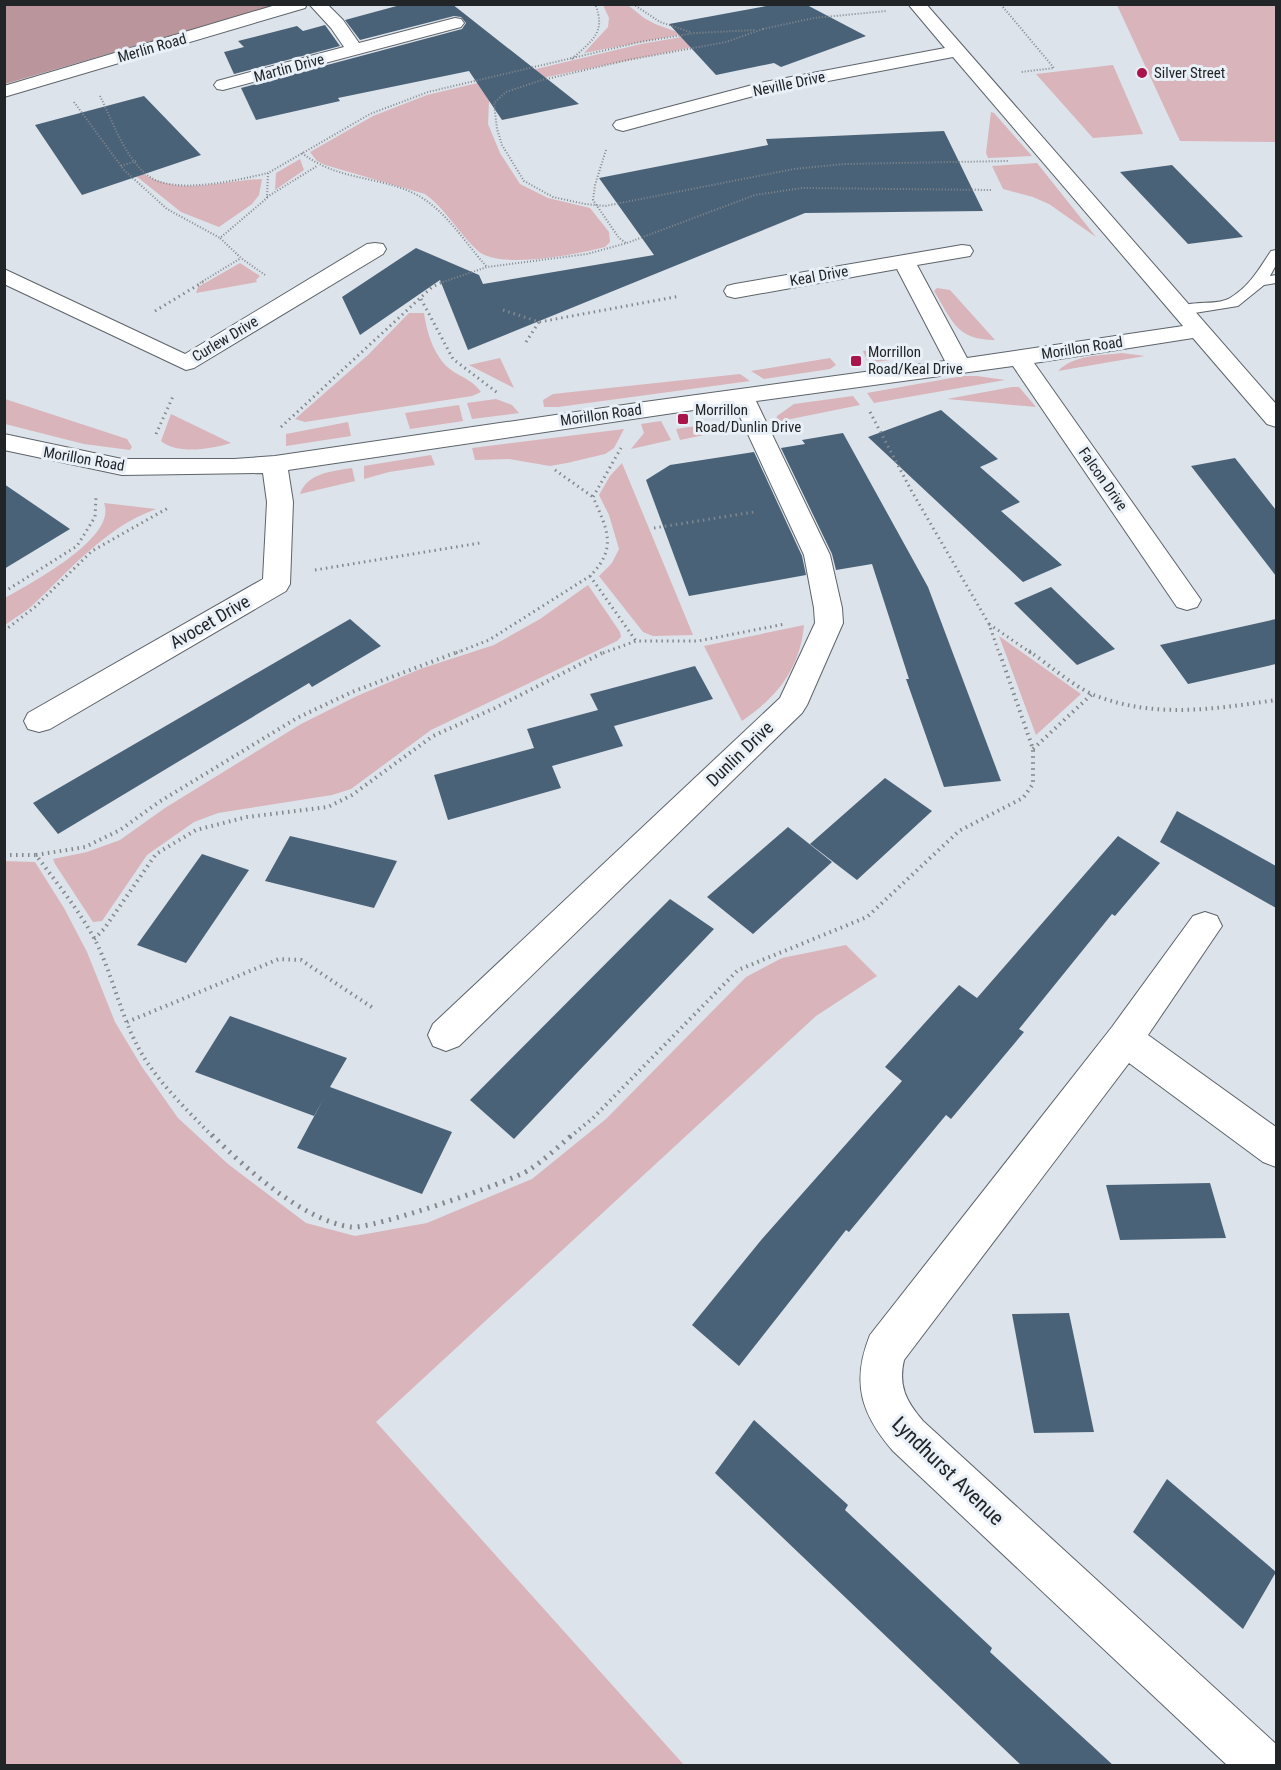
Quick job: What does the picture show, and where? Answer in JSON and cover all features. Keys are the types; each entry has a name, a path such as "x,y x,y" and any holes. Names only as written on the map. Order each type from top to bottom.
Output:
{"street":[{"name":"Merlin Road","path":"4,92 299,4"},
{"path":"317,4 338,24 355,50"},
{"path":"917,7 1276,419"},
{"name":"Martin Drive","path":"223,85 455,23"},
{"name":"Neville Drive","path":"623,125 760,89 957,51"},
{"name":"Curlew Drive","path":"4,275 186,363 375,249"},
{"name":"Keal Drive","path":"735,291 962,251"},
{"path":"904,262 959,365"},
{"name":"Morillon Road","path":"7,446 122,467 234,467 275,464 637,410 1019,358 1198,330"},
{"name":"Falcon Drive","path":"1019,358 1187,600"},
{"path":"742,396 817,555 829,623"},
{"path":"275,464 280,502 276,576"},
{"name":"Avocet Drive","path":"39,721 276,584 276,576"},
{"name":"Dunlin Drive","path":"446,1035 792,705 829,623"},
{"name":"Lyndhurst Avenue","path":"1205,926 1125,1039 885,1350 880,1369 880,1389 885,1407 895,1423 908,1436 1264,1766"},
{"path":"1125,1039 1276,1149"}],"lane":[{"path":"1182,311 1233,303 1260,281 1276,254"},
{"path":"1260,281 1276,279"}],"path":[{"path":"572,59 597,34 601,26 602,17 595,4"},
{"path":"633,4 646,17 694,33"},
{"path":"83,68 136,162 150,177 179,184 213,183 268,173 370,114 419,95 469,81 640,42 694,33 726,33 763,29 814,18 917,7"},
{"path":"1003,7 1057,72"},
{"path":"763,29 726,42 628,60 542,80 506,92 494,103 494,123 504,153 524,182 550,196 595,206 615,205 794,169 844,164 1050,159"},
{"path":"1020,72 1054,68"},
{"path":"69,97 121,166 167,209 220,238 241,258 295,296"},
{"path":"623,125 603,154 593,200 619,238 627,243"},
{"path":"302,153 317,166 420,196 487,267"},
{"path":"121,166 136,162"},
{"path":"220,238 267,198 317,166"},
{"path":"267,198 268,173"},
{"path":"279,430 421,299 432,286 450,278 487,267 587,254 627,243 755,195 793,189 992,190"},
{"path":"122,332 241,258"},
{"path":"503,310 539,322 680,296"},
{"path":"421,299 453,359 499,394"},
{"path":"526,342 539,322"},
{"path":"156,435 186,363"},
{"path":"593,497 634,426 637,410"},
{"path":"36,855 85,847 120,830 159,802 297,718 352,692 489,640 590,576 605,562 609,542 607,528 593,497 555,470"},
{"path":"4,592 77,546 95,517 96,497"},
{"path":"654,528 793,506"},
{"path":"4,631 35,607 92,551 168,508"},
{"path":"276,576 480,543"},
{"path":"590,576 636,641"},
{"path":"94,939 104,929 156,854 196,830 247,817 328,807 352,795 433,736 495,708 608,650 636,641 698,640 805,620 829,623"},
{"path":"989,624 1092,694 1131,706 1197,711 1276,700"},
{"path":"1033,749 1092,694"},
{"path":"127,1022 279,959 301,960 373,1008"}],"shaded area":[{"path":"5,4 276,4 276,5 5,84"},
{"path":"603,5 628,5 655,24 683,34 584,53 608,27 609,18"},
{"path":"1117,5 1276,5 1276,142 1180,141"},
{"path":"693,35 717,42 542,78 504,90 489,102 488,124 500,153 520,184 548,198 590,208 609,232 610,242 605,247 540,259 489,257 478,251 425,194 325,165 317,161 310,152 373,116 427,95 641,44"},
{"path":"1113,65 1143,134 1093,138 1036,74"},
{"path":"991,112 1032,156 988,158 986,153"},
{"path":"300,159 304,170 275,190 276,173"},
{"path":"1037,163 1096,237 1049,204 1003,189 992,166"},
{"path":"132,166 163,183 179,186 262,179 259,195 252,204 219,227 181,212 126,168"},
{"path":"240,263 260,276 257,282 196,293 198,287"},
{"path":"937,288 950,290 995,340 982,339 963,332 951,319 934,291"},
{"path":"409,313 424,313 430,338 442,361 481,392 472,396 305,422 295,419 368,355"},
{"path":"920,347 921,350 911,357 868,363 863,351"},
{"path":"1122,353 1145,356 1058,371 1072,361"},
{"path":"500,358 514,388 469,365"},
{"path":"830,358 836,365 830,369 764,379 751,371"},
{"path":"740,374 750,381 544,407 543,400 553,394"},
{"path":"963,376 1005,380 874,403 867,393"},
{"path":"1012,387 1019,387 1036,407 947,399"},
{"path":"853,396 860,405 776,422 777,416 794,404"},
{"path":"5,399 127,439 132,447 130,450 84,444 5,424"},
{"path":"496,399 512,405 519,413 472,419 467,403"},
{"path":"459,405 463,421 410,429 405,413"},
{"path":"171,414 231,443 195,449 168,445 161,441"},
{"path":"661,421 671,440 631,449 644,433 641,424"},
{"path":"348,422 351,436 286,446 286,434"},
{"path":"724,422 733,429 680,440 676,429"},
{"path":"624,429 614,448 605,454 550,466 509,459 475,460 472,448"},
{"path":"431,455 435,465 389,472 364,479 364,466"},
{"path":"622,463 693,635 653,636 643,632 599,576 612,563 619,549 609,515 599,495 610,476"},
{"path":"352,468 355,481 300,494 303,487 315,477"},
{"path":"104,503 156,509 121,526 105,537 31,606 5,625 5,598 51,571 85,545 98,531 105,517"},
{"path":"588,585 620,632 621,637 617,641 431,730 351,789 332,795 218,813 194,822 147,855 102,921 93,922 55,864 53,859 87,852 120,840 165,808 301,724 357,696 420,669 494,645 540,619"},
{"path":"804,625 798,655 785,680 766,702 742,721 704,646"},
{"path":"999,636 1081,694 1036,735"},
{"path":"4,861 35,862 64,908 87,952 115,1022 142,1067 178,1118 228,1164 306,1223 355,1236 427,1223 532,1179 606,1119 746,977 782,958 846,945 877,976 816,1016 376,1422 684,1765 5,1765"}],"building":[{"path":"404,4 452,4 579,104 502,120 469,71 338,98 340,101 256,120 241,88 462,29 466,23 461,17 454,16 360,40 345,20"},
{"path":"777,4 805,4 866,36 781,67 774,63 716,75 669,24"},
{"path":"325,25 340,46 234,74 224,52 244,47 238,41 297,26 303,31"},
{"path":"144,96 201,155 82,195 35,125"},
{"path":"944,131 983,211 805,213 468,350 440,280 360,335 342,297 416,248 479,275 483,284 654,255 599,178 768,145 766,139"},
{"path":"1172,165 1243,237 1188,244 1120,172"},
{"path":"941,410 998,459 980,467 1020,502 1001,511 1062,565 1023,582 868,437"},
{"path":"843,433 928,587 1001,781 944,787 906,679 909,679 872,564 836,570 832,554 781,448 805,444 802,440"},
{"path":"754,452 802,556 806,575 689,596 646,480 670,465"},
{"path":"1235,458 1276,510 1276,576 1191,466"},
{"path":"4,484 70,529 4,569"},
{"path":"1051,587 1115,649 1077,665 1014,603"},
{"path":"350,619 381,646 312,687 309,683 58,834 33,803"},
{"path":"1276,619 1276,664 1188,684 1160,645"},
{"path":"695,666 713,699 614,726 623,746 552,766 561,788 448,820 434,775 534,748 527,729 598,710 590,694"},
{"path":"885,778 932,811 857,880 810,844"},
{"path":"1177,811 1276,866 1276,908 1160,842"},
{"path":"788,827 832,862 753,934 707,897"},
{"path":"290,836 397,861 374,908 265,881"},
{"path":"1118,836 1160,863 1115,916 1112,914 1019,1029 1024,1032 951,1119 946,1115 849,1232 846,1230 739,1366 692,1325 762,1239 902,1081 885,1067 959,985 977,998"},
{"path":"202,854 249,870 186,963 137,945"},
{"path":"670,899 714,929 514,1139 470,1100"},
{"path":"230,1016 347,1058 330,1087 452,1132 422,1194 297,1148 324,1098 314,1116 195,1072"},
{"path":"1210,1183 1226,1238 1120,1240 1106,1185"},
{"path":"1069,1313 1094,1432 1034,1433 1012,1314"},
{"path":"754,1420 848,1505 845,1510 992,1648 990,1652 1114,1766 1022,1766 715,1473"},
{"path":"1167,1479 1276,1572 1243,1629 1133,1532"}],"place":[{"name":"Silver Street","path":"1142,73"},
{"name":"Morrillon Road/Keal Drive","path":"856,361"},
{"name":"Morrillon Road/Dunlin Drive","path":"683,419"}]}
